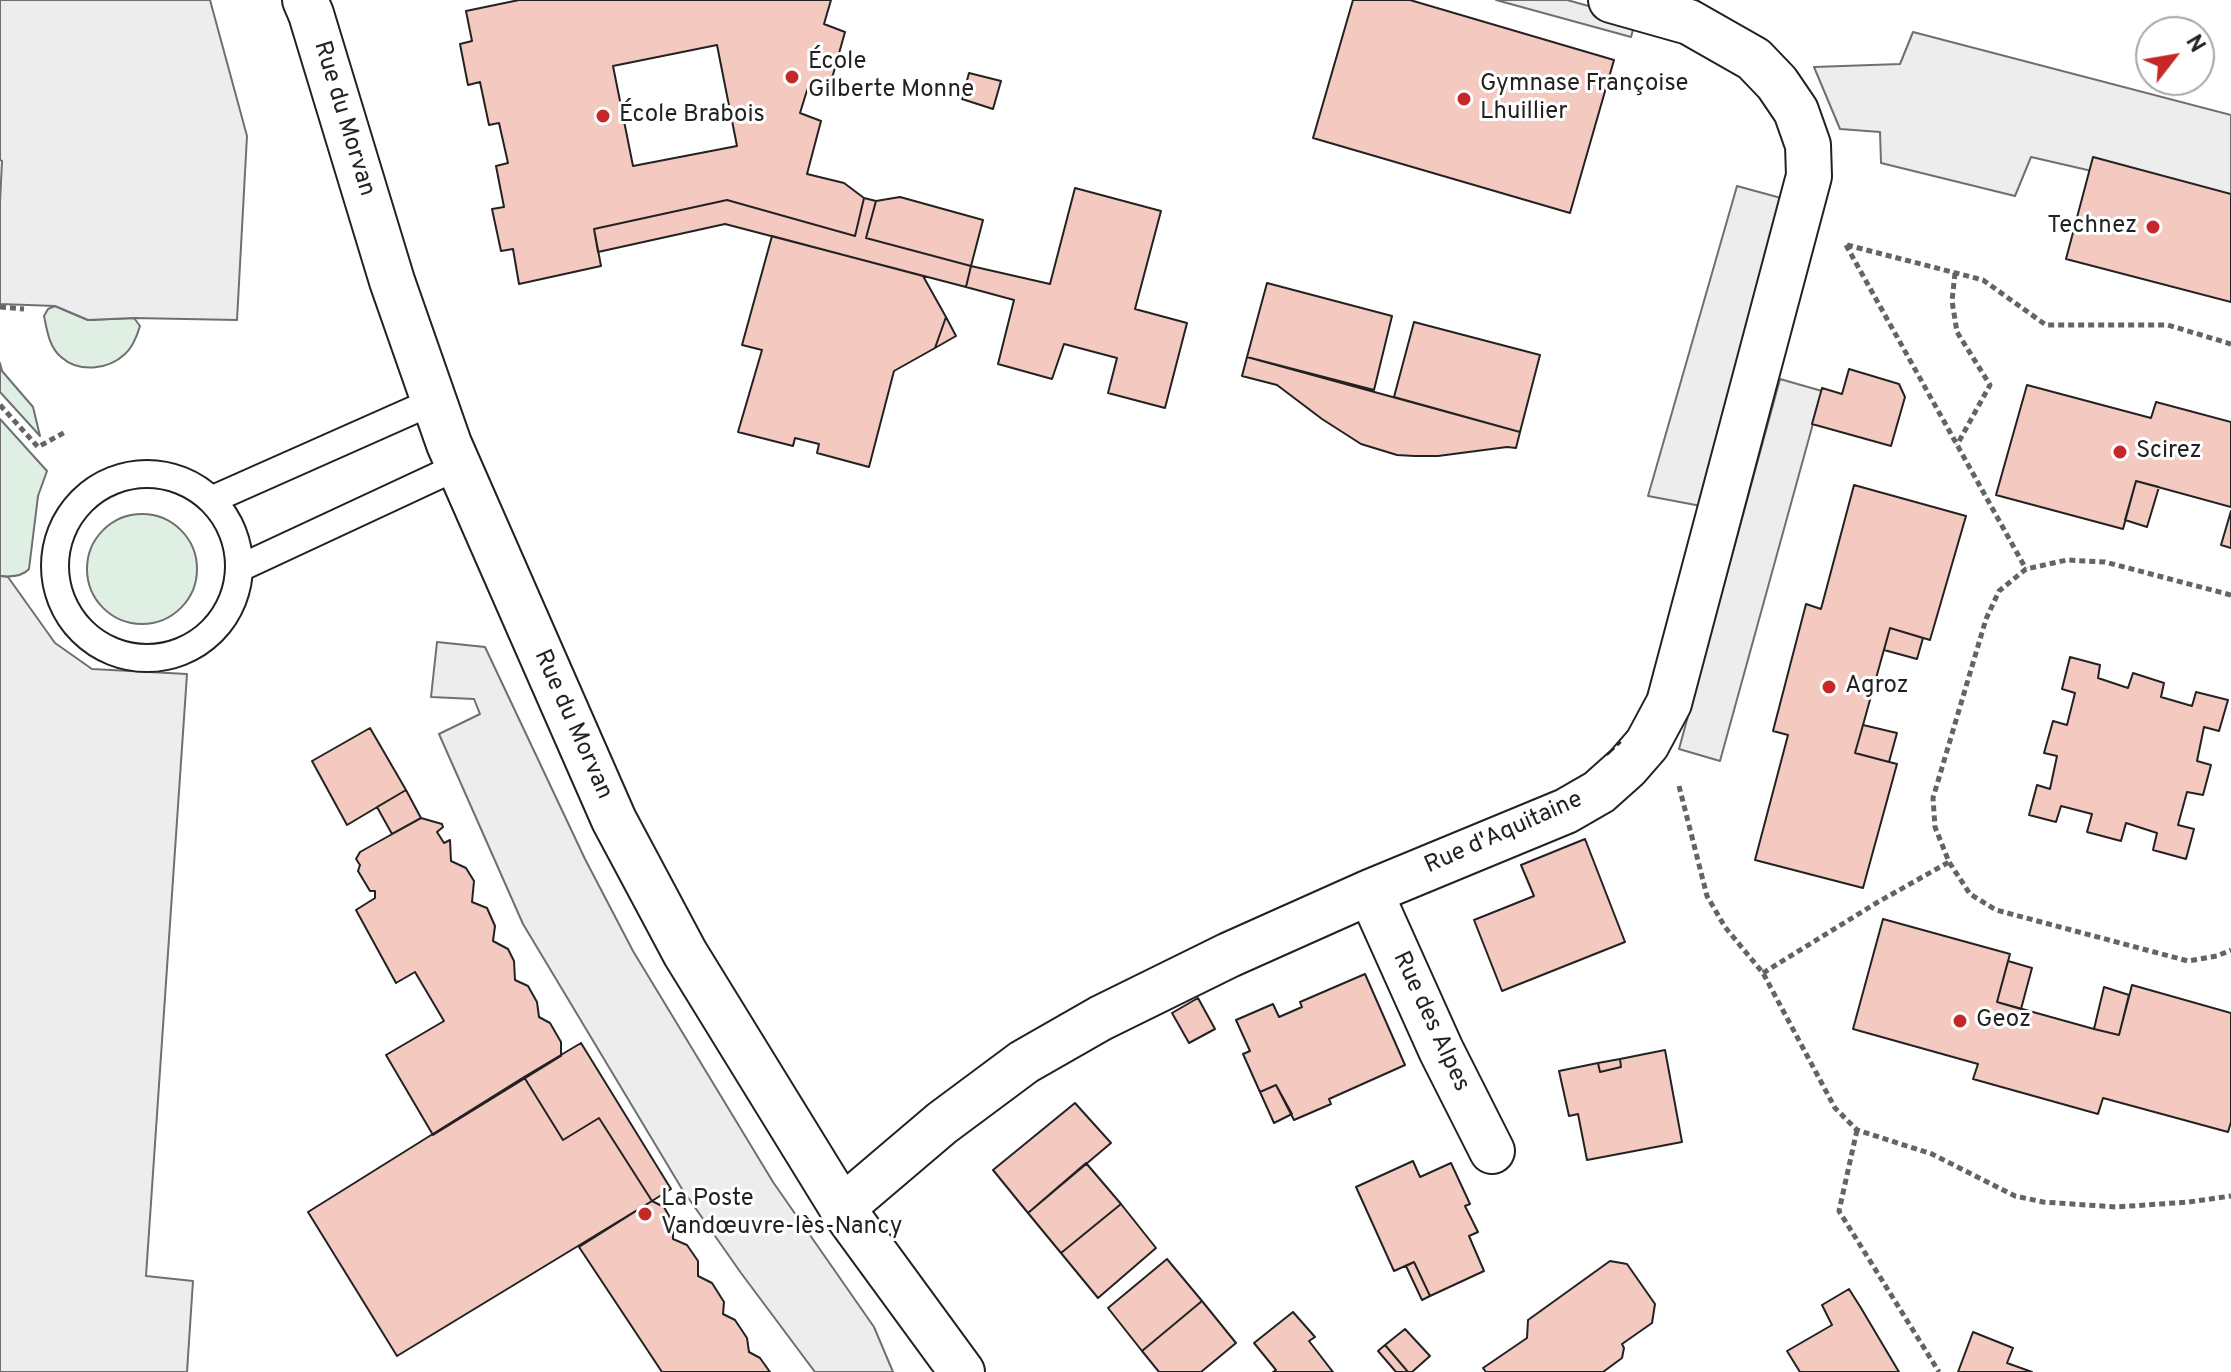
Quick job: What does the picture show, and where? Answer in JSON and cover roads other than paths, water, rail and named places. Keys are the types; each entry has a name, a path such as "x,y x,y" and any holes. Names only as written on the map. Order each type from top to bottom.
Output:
{"street":[{"name":"Rue d'Aquitaine","path":"842,1208 942,1123 1024,1062 1101,1018 1229,955 1370,892 1566,811 1599,792 1647,744 1669,703 1809,176 1808,145 1796,111 1754,59 1689,22 1611,0"},
{"name":"Rue du Morvan","path":"309,5 392,281 434,401 459,466 614,820 685,953 842,1208 962,1372"},
{"name":"Rue des Alpes","path":"1370,892 1441,1050 1492,1151"}],"lane":[{"path":"211,500 434,401"},
{"path":"240,568 459,466"},
{"path":"141,474 164,476 189,484 211,500 227,519 237,543 240,568 236,592 227,614 212,633 192,648 169,656 142,659 114,653 89,638 70,618 58,592 55,563 61,535 74,509 96,489 117,479 141,474"}],"place":[{"name":"École Gilberte Monne","path":"792,77"},
{"name":"Gymnase Françoise Lhuillier","path":"1464,99"},
{"name":"École Brabois","path":"603,116"},
{"name":"Technez","path":"2153,227"},
{"name":"Scirez","path":"2120,452"},
{"name":"Agroz","path":"1829,687"},
{"name":"Geoz","path":"1960,1021"},
{"name":"La Poste Vandœuvre-lès-Nancy","path":"645,1214"}]}
